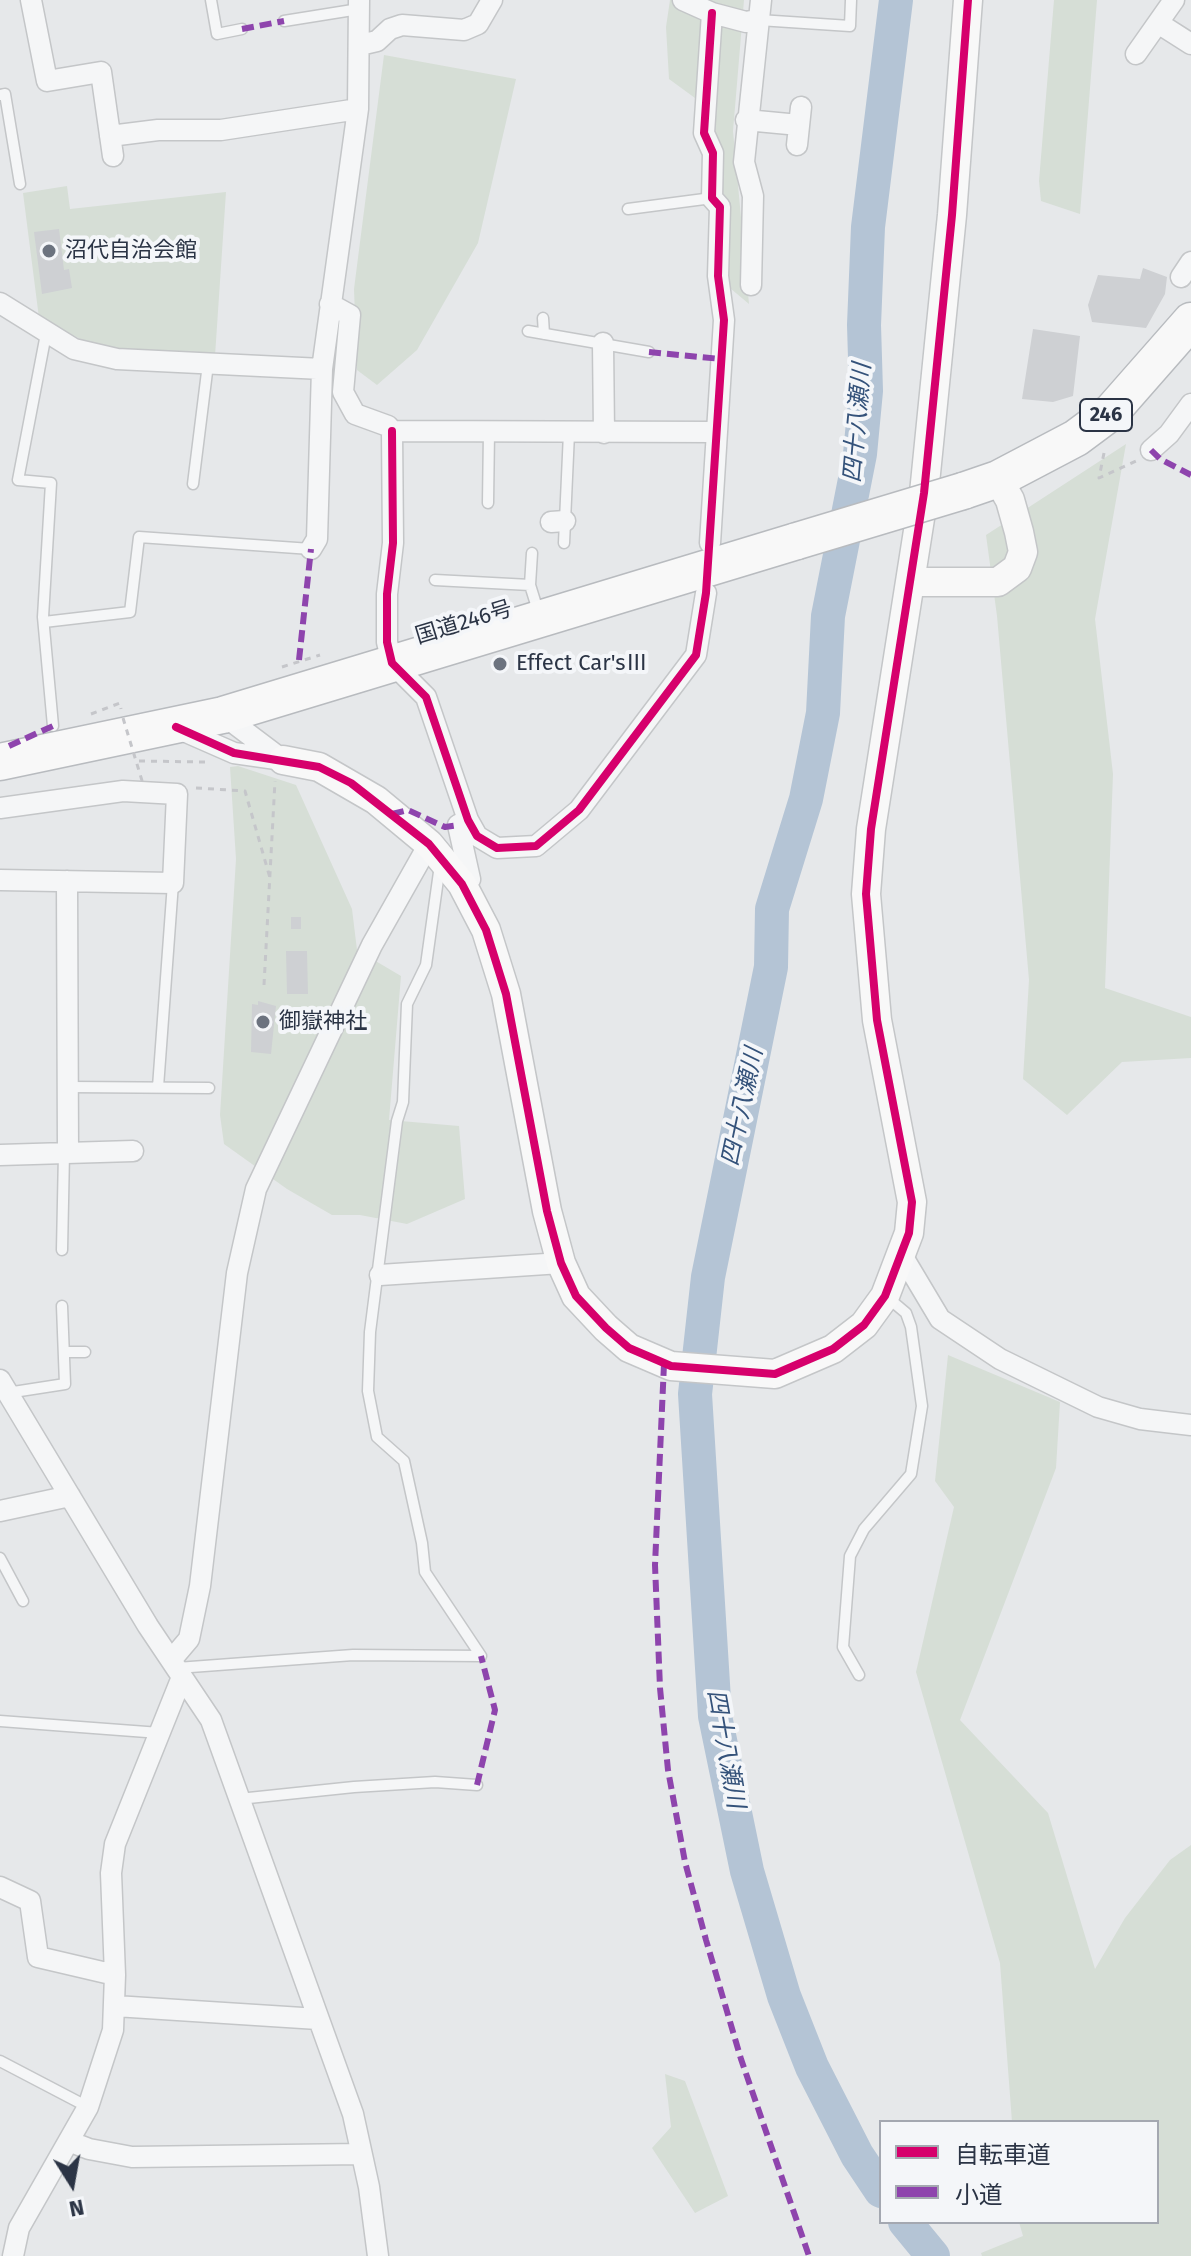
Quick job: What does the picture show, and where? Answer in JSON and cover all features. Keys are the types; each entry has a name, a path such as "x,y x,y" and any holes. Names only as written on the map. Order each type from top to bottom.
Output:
{"highway":[{"name":"国道246号","path":"0,762 223,715 392,663 535,602 797,541 998,479 1076,438 1111,412 1191,321"}],"street":[{"path":"31,0 47,81 101,72 111,146 158,130 221,130 358,109"},
{"path":"360,45 377,41 390,29 402,25 464,30 478,24 492,0"},
{"path":"683,0 712,13 746,22 758,10"},
{"path":"176,727 234,753 319,767 351,783 436,852 462,884 486,930 506,994 547,1211 561,1263 576,1296 629,1348 671,1366 775,1374 833,1349 864,1325 885,1296 903,1257 912,1202 875,1007 866,894 871,829 913,582 950,231 968,0"},
{"path":"1136,54 1174,0"},
{"path":"311,549 317,539 322,369 358,109 359,5"},
{"path":"751,285 753,196 744,162 758,10"},
{"path":"710,543 724,320 718,276 720,207 712,198 713,153 704,133 712,13"},
{"path":"1158,23 1191,44"},
{"path":"746,120 799,126"},
{"path":"0,303 74,349 117,359 322,369"},
{"path":"330,304 350,315 343,392 355,414 388,426 392,431 393,543 387,594 387,642 392,663 426,697 468,820 477,836 497,848 515,850 536,846 579,810 696,655 706,593"},
{"path":"603,343 604,433"},
{"path":"1146,454 1169,434 1191,404"},
{"path":"392,431 715,432"},
{"path":"913,582 998,582 1017,568 1023,552 1019,532 1010,500 998,479"},
{"path":"223,715 280,760"},
{"path":"0,808 123,791 177,794 173,883 0,880"},
{"path":"462,884 470,879 458,825 468,820"},
{"path":"13,2256 19,2228 42,2184 71,2142 88,2107 113,2030 115,1975 111,1873 115,1844 160,1733 177,1668 189,1639 200,1586 237,1273 256,1189 372,945 436,852"},
{"path":"66,1153 70,1087 67,881"},
{"path":"0,1155 133,1151"},
{"path":"903,1257 940,1319 1000,1359 1098,1407 1140,1419 1191,1425"},
{"path":"380,1275 561,1263"},
{"path":"4,1386 148,1626 211,1720 353,2114 378,2256"},
{"path":"0,1511 70,1496"},
{"path":"0,1887 30,1901 38,1957 115,1975"},
{"path":"115,2006 318,2019"},
{"path":"71,2142 89,2149 132,2157 361,2154"},
{"path":"0,2218 19,2228"}],"lane":[{"path":"211,0 217,34 242,29"},
{"path":"758,10 850,26 851,0"},
{"path":"284,21 359,5"},
{"path":"0,95 5,94 20,184"},
{"path":"628,209 712,198"},
{"path":"543,318 544,334"},
{"path":"528,331 649,352"},
{"path":"46,334 18,480 51,483 44,622 53,726"},
{"path":"193,484 208,364"},
{"path":"488,503 489,432"},
{"path":"564,543 558,522 569,433"},
{"path":"44,622 130,612 139,537 311,549"},
{"path":"435,580 535,602 532,553"},
{"path":"177,1668 353,1655 481,1656 425,1572 422,1543 404,1461 377,1437 368,1391 370,1332 380,1275 397,1121 403,1102 407,1004 426,965 438,871 436,852"},
{"path":"158,1087 173,883"},
{"path":"70,1087 209,1088"},
{"path":"62,1250 66,1153"},
{"path":"859,1675 843,1647 850,1556 864,1529 911,1474 922,1406 911,1327 906,1313 885,1296"},
{"path":"4,1386 65,1384 62,1306"},
{"path":"64,1352 85,1352"},
{"path":"0,1558 23,1601"},
{"path":"0,1721 160,1733"},
{"path":"239,1799 272,1793 435,1782 477,1785"},
{"path":"0,2061 88,2107"}],"path":[{"path":"1093,457 1105,452 1099,478 1146,454"},
{"path":"123,718 143,784"},
{"path":"264,985 280,760"},
{"path":"135,761 206,764"},
{"path":"187,787 245,791 270,878"}],"shaded area":[{"path":"670,0 744,0 733,131 749,304 724,283 719,147 710,109 669,79 666,27"},
{"path":"1054,0 1097,0 1080,214 1041,201 1039,181"},
{"path":"384,55 516,79 478,243 417,350 377,385 357,370 354,289"},
{"path":"67,186 70,209 226,192 215,356 96,347 39,318 23,193"},
{"path":"1126,444 1095,619 1113,774 1105,988 1191,1017 1191,1058 1122,1062 1067,1115 1023,1079 1029,980 997,616 986,535"},
{"path":"238,766 296,785 352,909 357,950 401,976 389,1120 459,1126 465,1199 407,1224 360,1215 332,1215 287,1189 224,1144 220,1115 236,859 230,767"},
{"path":"948,1355 1060,1402 1056,1468 960,1720 1048,1813 1095,1969 1125,1918 1170,1860 1191,1845 1191,2256 982,2256 981,2253 1023,2236 1020,2224 1159,2224 1159,2120 1012,2120 1000,1963 916,1672 954,1507 935,1481"},
{"path":"665,2074 685,2081 728,2196 695,2213 652,2148 671,2127"}],"building":[{"name":"沼代自治会館","path":"59,229 64,270 69,269 72,288 42,294 34,232"},
{"path":"1143,268 1167,277 1165,294 1146,328 1092,322 1088,305 1098,275 1140,279"},
{"path":"1033,329 1080,336 1073,396 1053,402 1022,399"},
{"path":"291,917 301,917 301,929 291,929"},
{"path":"286,951 307,951 308,994 287,994"},
{"name":"御嶽神社","path":"258,1001 276,1006 271,1054 251,1052 252,1004 258,1005"}],"waterway":[{"name":"四十八瀬川","path":"879,2188 857,2155 812,2067 784,1996 747,1871 715,1716 695,1394 708,1277 771,967 772,909 806,799 823,713 828,616 860,454 866,391 864,325 868,227 896,0"},
{"name":"四十八瀬川","path":"907,2224 933,2256"}],"marked path":[{"path":"242,29 284,21"},
{"path":"649,352 721,359"},
{"path":"1151,450 1160,459 1191,475"},
{"path":"299,660 311,549"},
{"path":"9,746 53,726"},
{"path":"392,814 408,810 445,827 458,825"},
{"path":"664,1364 655,1565 660,1688 668,1770 685,1862 706,1940 741,2059 809,2256"},
{"path":"477,1785 495,1710 481,1656"}],"cycle path":[{"path":"176,727 234,753 319,767 351,783 429,844 462,884 486,930 506,994 547,1211 561,1263 576,1296 629,1348 671,1366 775,1374 833,1349 864,1325 885,1296 909,1233 912,1202 877,1020 866,894 871,829 924,493 952,215 968,0"},
{"path":"392,431 393,543 387,594 387,642 392,663 426,697 468,820 477,836 497,848 536,846 579,810 696,655 706,593 724,320 718,276 720,207 712,198 713,153 704,133 712,13"}],"place":[{"name":"沼代自治会館","path":"49,251"},
{"name":"Effect Car'sⅢ","path":"500,664"},
{"name":"御嶽神社","path":"263,1022"}]}
